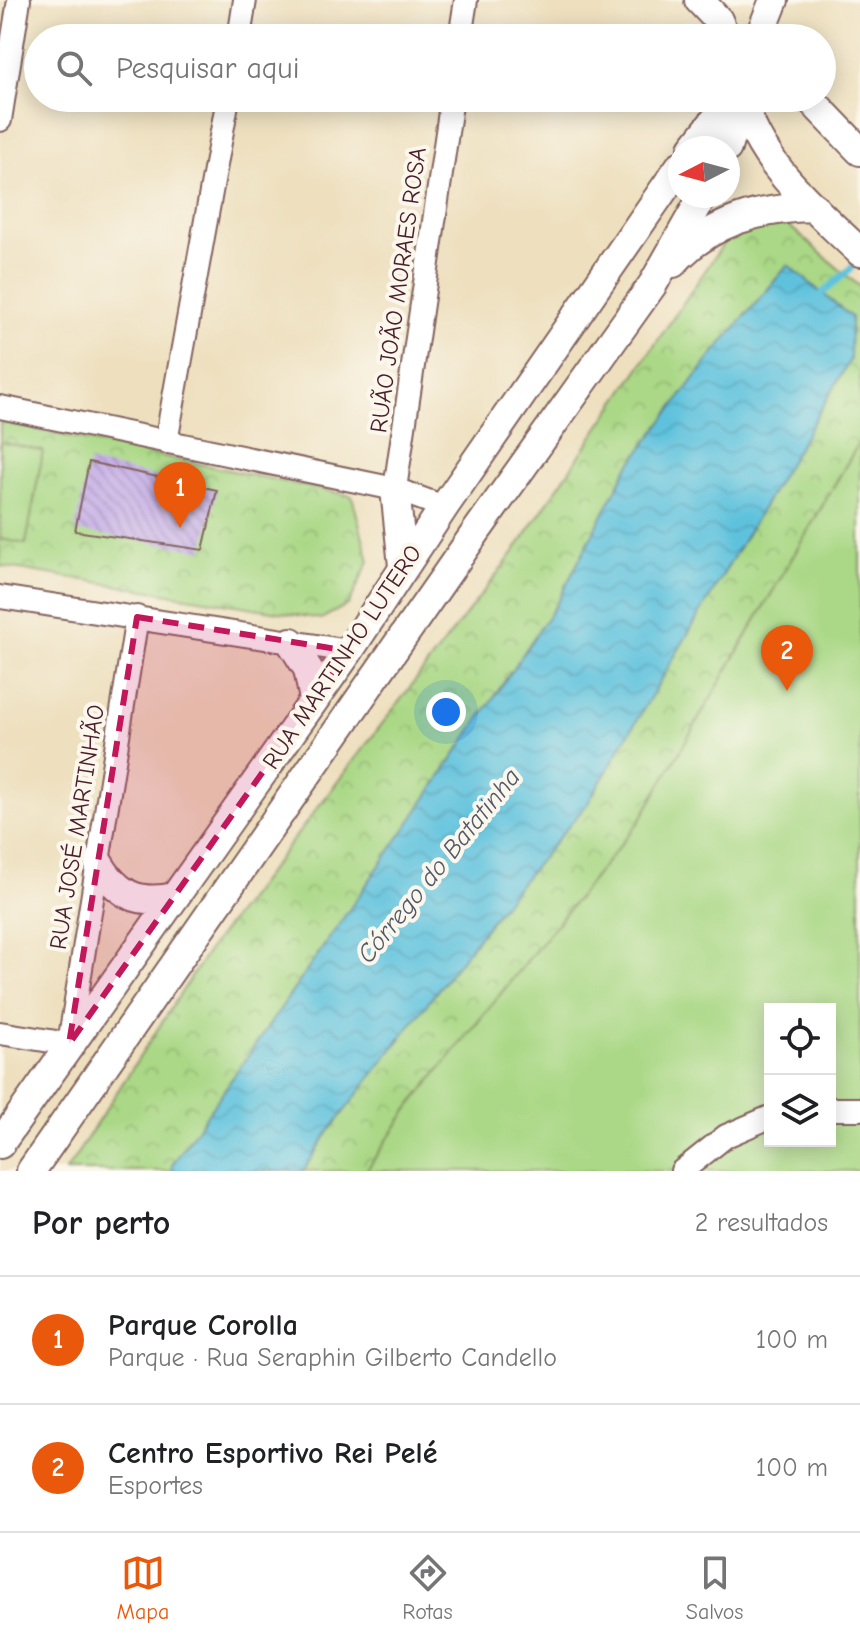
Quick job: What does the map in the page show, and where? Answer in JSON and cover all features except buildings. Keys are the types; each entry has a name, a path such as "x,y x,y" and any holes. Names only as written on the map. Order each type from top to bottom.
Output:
{"main road":[{"path":"699,0 720,24"},
{"path":"765,24 774,0"},
{"path":"781,0 782,24"},
{"path":"702,136 721,112"},
{"path":"731,136 738,112"},
{"path":"746,112 769,158 860,252"},
{"path":"823,112 860,151"},
{"name":"RUA MARTINHO LUTERO","path":"0,1144 349,651 403,566 668,183"},
{"path":"653,284 696,208"},
{"path":"653,284 678,257 710,233 743,216 784,208 818,212"},
{"name":"RUA MARTINHO LUTERO","path":"31,1171 478,529 653,284"},
{"path":"395,489 403,566"},
{"path":"444,507 478,529"},
{"path":"291,642 308,669 314,700"},
{"path":"349,651 387,660"},
{"path":"98,862 107,879 129,895 156,901 175,897"}],"street":[{"path":"0,120 19,0"},
{"path":"241,24 245,0"},
{"path":"462,24 466,0"},
{"path":"166,442 225,112"},
{"name":"RUÃO JOÃO MORAES ROSA","path":"395,489 450,112"},
{"path":"0,407 395,489 444,507"},
{"path":"0,597 349,651"},
{"name":"RUA JOSÉ MARTINHÃO","path":"69,1044 137,617"},
{"path":"0,1033 69,1044"},
{"path":"836,1109 860,1109"},
{"path":"682,1171 726,1136 764,1120"}],"highlighted area":[{"path":"137,617 349,651 69,1044 98,862"}],"green space":[{"path":"781,219 860,287 860,441 639,822 411,1105 366,1171 66,1171 210,948 514,552 728,237"},
{"path":"0,422 352,496 369,561 349,604 321,619 0,566"},
{"path":"860,441 860,1171 366,1171 411,1105 639,822"},
{"path":"0,442 43,451 26,544 0,539"}],"water":[{"path":"788,265 851,317 850,360 588,803 510,896 330,1130 303,1171 172,1171 172,1165 412,819 557,603 626,470 713,354"}],"waterway":[{"name":"Córrego do Batatinha","path":"816,299 860,260"}],"place":[{"name":"Parque Corolla","path":"180,528"},
{"name":"Centro Esportivo Rei Pelé","path":"787,691"}]}
